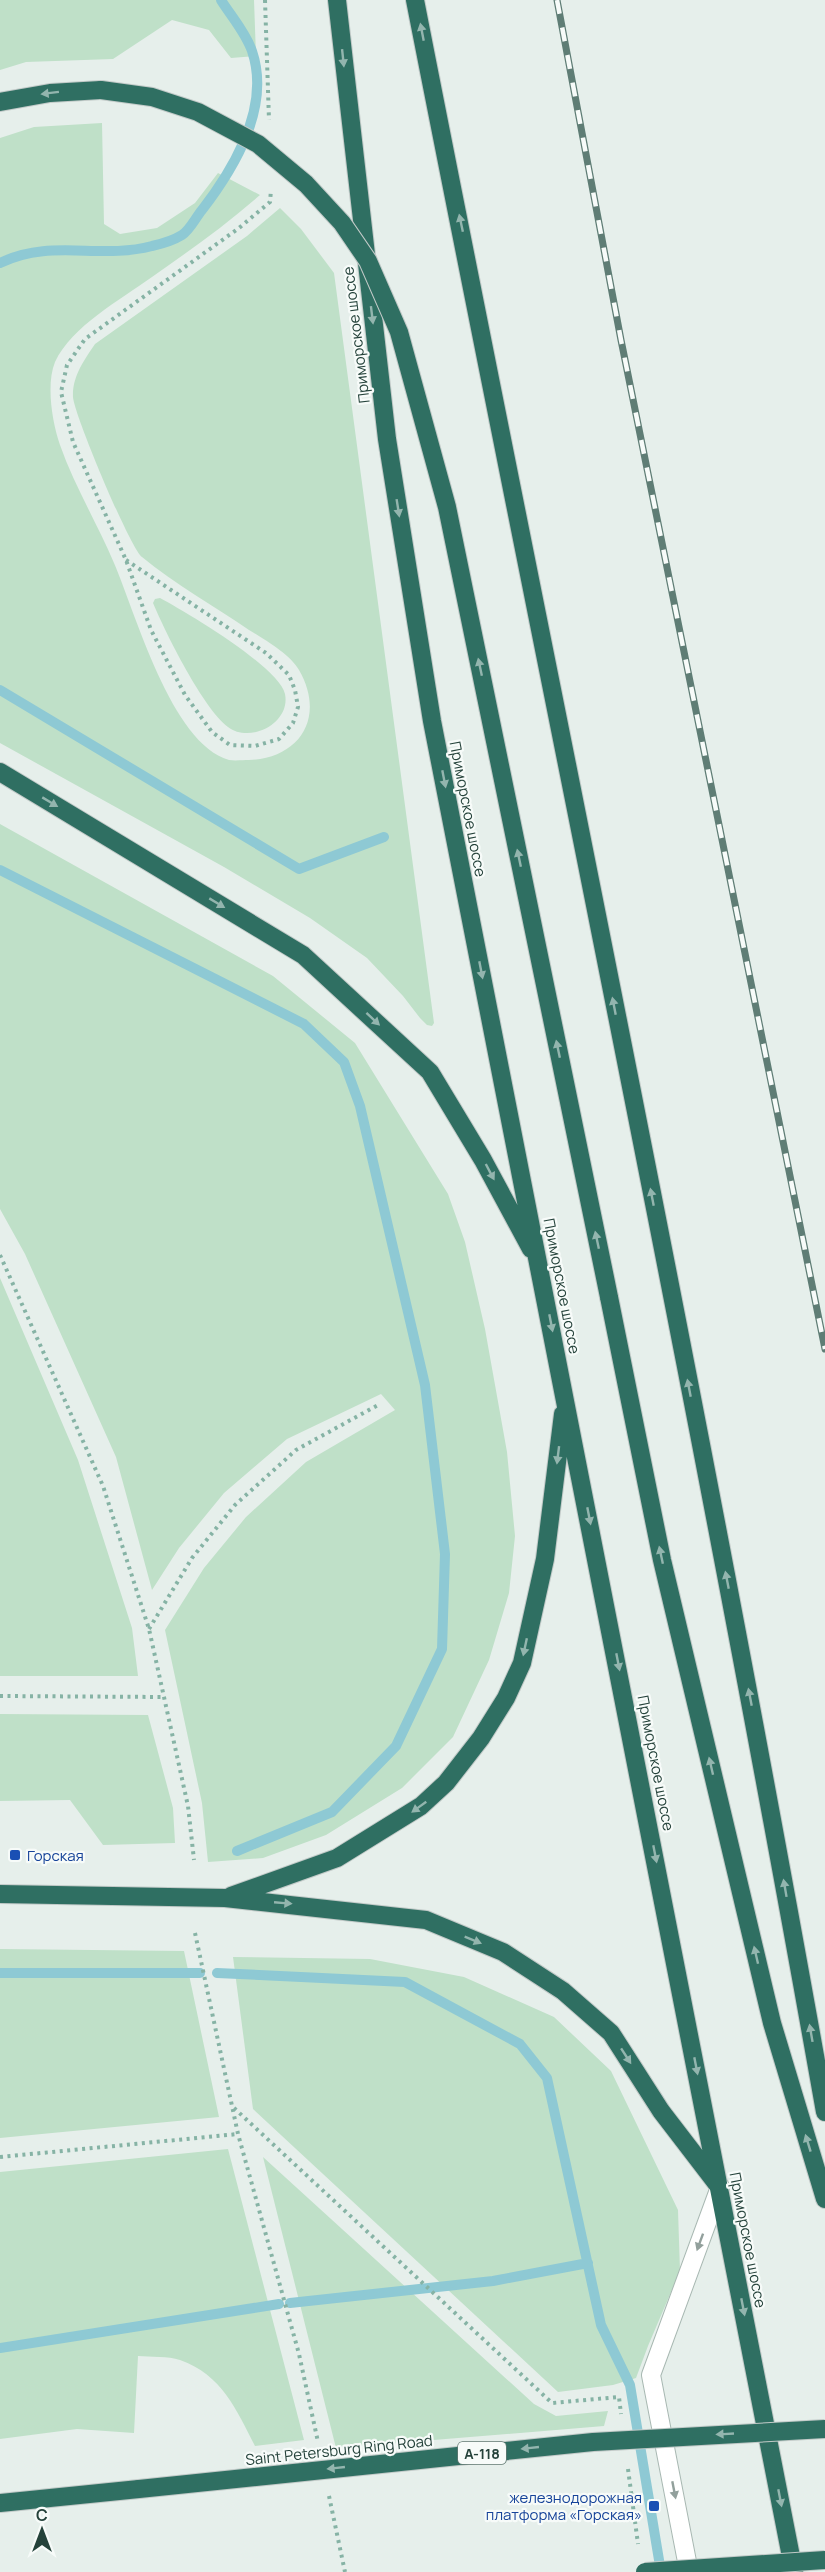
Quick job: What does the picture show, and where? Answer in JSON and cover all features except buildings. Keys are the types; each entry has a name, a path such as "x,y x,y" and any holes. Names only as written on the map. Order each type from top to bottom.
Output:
{"highway":[{"name":"Приморское шоссе","path":"337,0 390,463 432,721 794,2572"},
{"path":"415,0 472,280 766,1783 825,2112"},
{"path":"0,102 50,93 101,90 152,97 198,112 258,144 306,184 342,223 368,261 399,332 447,507 662,1560 766,2000 825,2199"},
{"path":"0,772 303,955 430,1072 483,1160 540,1265"},
{"path":"225,1898 337,1858 411,1812 446,1783 481,1738 506,1698 522,1663 545,1559 565,1397"},
{"path":"0,1894 225,1898 426,1920 503,1952 562,1991 611,2033 661,2111 720,2187"},
{"name":"Saint Petersburg Ring Road","path":"0,2503 593,2442 825,2429"},
{"path":"645,2572 825,2560"}],"lane":[{"path":"689,2572 651,2375 720,2187"}],"path":[{"path":"265,0 270,124"},
{"path":"126,560 266,653 289,675 298,707 293,723 279,739 255,746 230,745 203,723 185,695 151,630 126,560 73,442 61,392 67,365 85,339 239,228 270,202 272,181"},
{"path":"0,1255 103,1486 149,1629 188,1806 194,1860"},
{"path":"149,1629 192,1558 235,1505 296,1450 378,1405"},
{"path":"0,1696 164,1697"},
{"path":"195,1933 238,2134 299,2354 318,2446"},
{"path":"234,2108 552,2403 619,2397 622,2420"},
{"path":"0,2157 238,2134"},
{"path":"628,2467 638,2549"},
{"path":"328,2492 345,2572"}],"green space":[{"path":"0,0 254,0 256,56 231,58 209,30 172,20 113,59 26,62 0,70"},
{"path":"102,123 104,224 120,234 157,228 195,203 218,173 260,195 207,238 85,325 63,349 55,362 51,381 53,414 60,445 114,563 158,674 173,704 190,729 208,749 229,760 267,757 282,752 294,743 303,732 308,719 310,704 307,687 295,664 284,653 181,586 142,557 126,531 103,480 76,408 73,389 80,368 95,344 247,236 280,208 301,229 334,273 434,1023 432,1026 427,1025 420,1018 403,996 367,958 310,918 224,867 0,743 0,138 34,127"},
{"path":"160,598 230,641 267,670 285,694 282,714 275,722 257,732 247,733 237,732 218,717 186,670 167,633 153,603 155,599"},
{"path":"0,824 273,976 355,1043 448,1194 465,1242 485,1329 507,1452 515,1536 509,1593 489,1660 453,1737 402,1788 326,1835 263,1858 208,1862 202,1803 165,1630 204,1568 246,1517 306,1462 395,1410 381,1394 287,1439 224,1493 179,1548 152,1590 116,1457 25,1254 0,1209"},
{"path":"0,1278 78,1460 132,1628 138,1676 0,1676"},
{"path":"0,1714 148,1715 173,1808 175,1843 103,1845 70,1800 0,1801"},
{"path":"0,1949 184,1951 219,2117 0,2138"},
{"path":"233,1957 370,1959 464,1977 554,2017 611,2071 678,2210 680,2271 636,2378 613,2385 558,2392 253,2109"},
{"path":"228,2149 304,2440 255,2446 234,2406 207,2375 195,2366 180,2360 138,2356 134,2433 77,2429 0,2439 0,2172"},
{"path":"263,2157 534,2404 556,2416 608,2411 604,2426 336,2448"}],"waterway":[{"path":"0,263 19,256 57,250 132,250 167,242 188,230 237,156 253,115 257,93 257,72 252,51 242,31 221,0"},
{"path":"0,690 299,869 384,837"},
{"path":"0,870 304,1024 344,1062 360,1106 425,1385 445,1554 442,1649 396,1746 332,1812 237,1851"},
{"path":"0,1973 200,1973"},
{"path":"217,1973 405,1982 520,2044 547,2078 601,2325 630,2385 661,2572"},
{"path":"290,2303 493,2281 588,2263"},
{"path":"0,2348 279,2304"}],"railway":[{"path":"557,0 621,340 825,1349"}],"place":[{"name":"Горская","path":"15,1855"},
{"name":"железнодорожная платформа «Горская»","path":"654,2506"}]}
